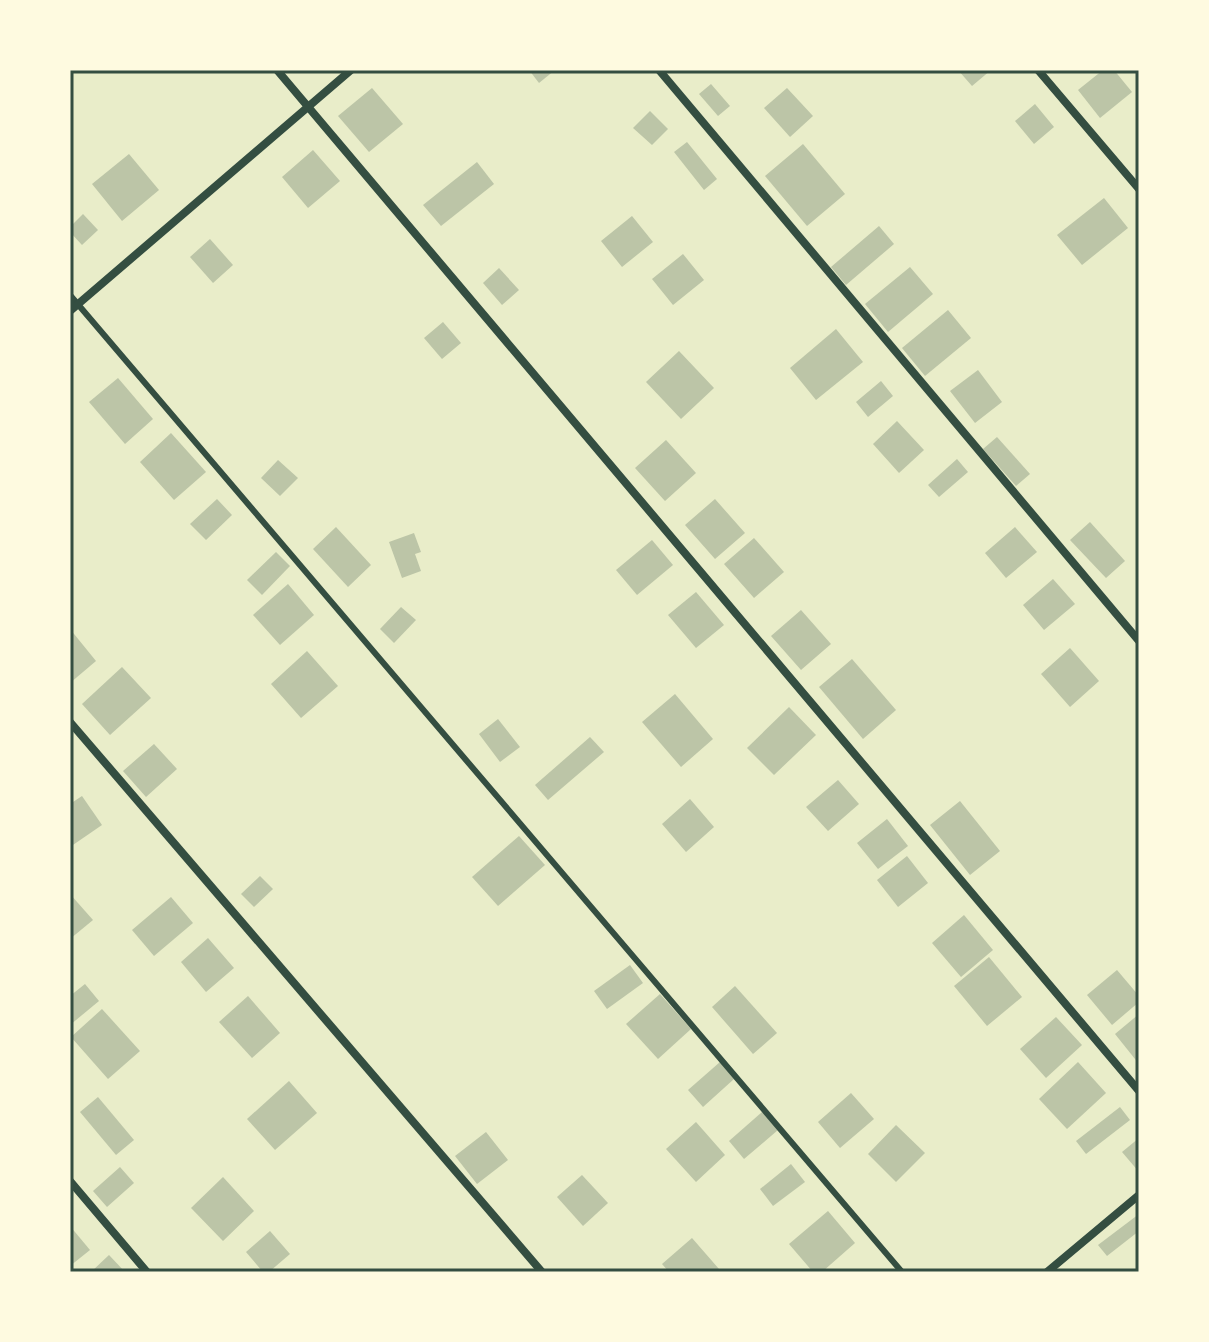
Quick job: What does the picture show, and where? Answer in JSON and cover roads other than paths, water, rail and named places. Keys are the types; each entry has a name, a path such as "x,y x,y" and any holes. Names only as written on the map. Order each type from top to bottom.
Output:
{"street":[{"path":"277,70 1139,1091"},
{"path":"74,308 351,70"},
{"path":"659,70 1139,641"},
{"path":"1038,70 1139,189"},
{"path":"70,722 542,1272"},
{"path":"70,1181 147,1272"},
{"path":"1047,1272 1139,1195"}],"lane":[{"path":"70,295 74,308 902,1272"}]}
